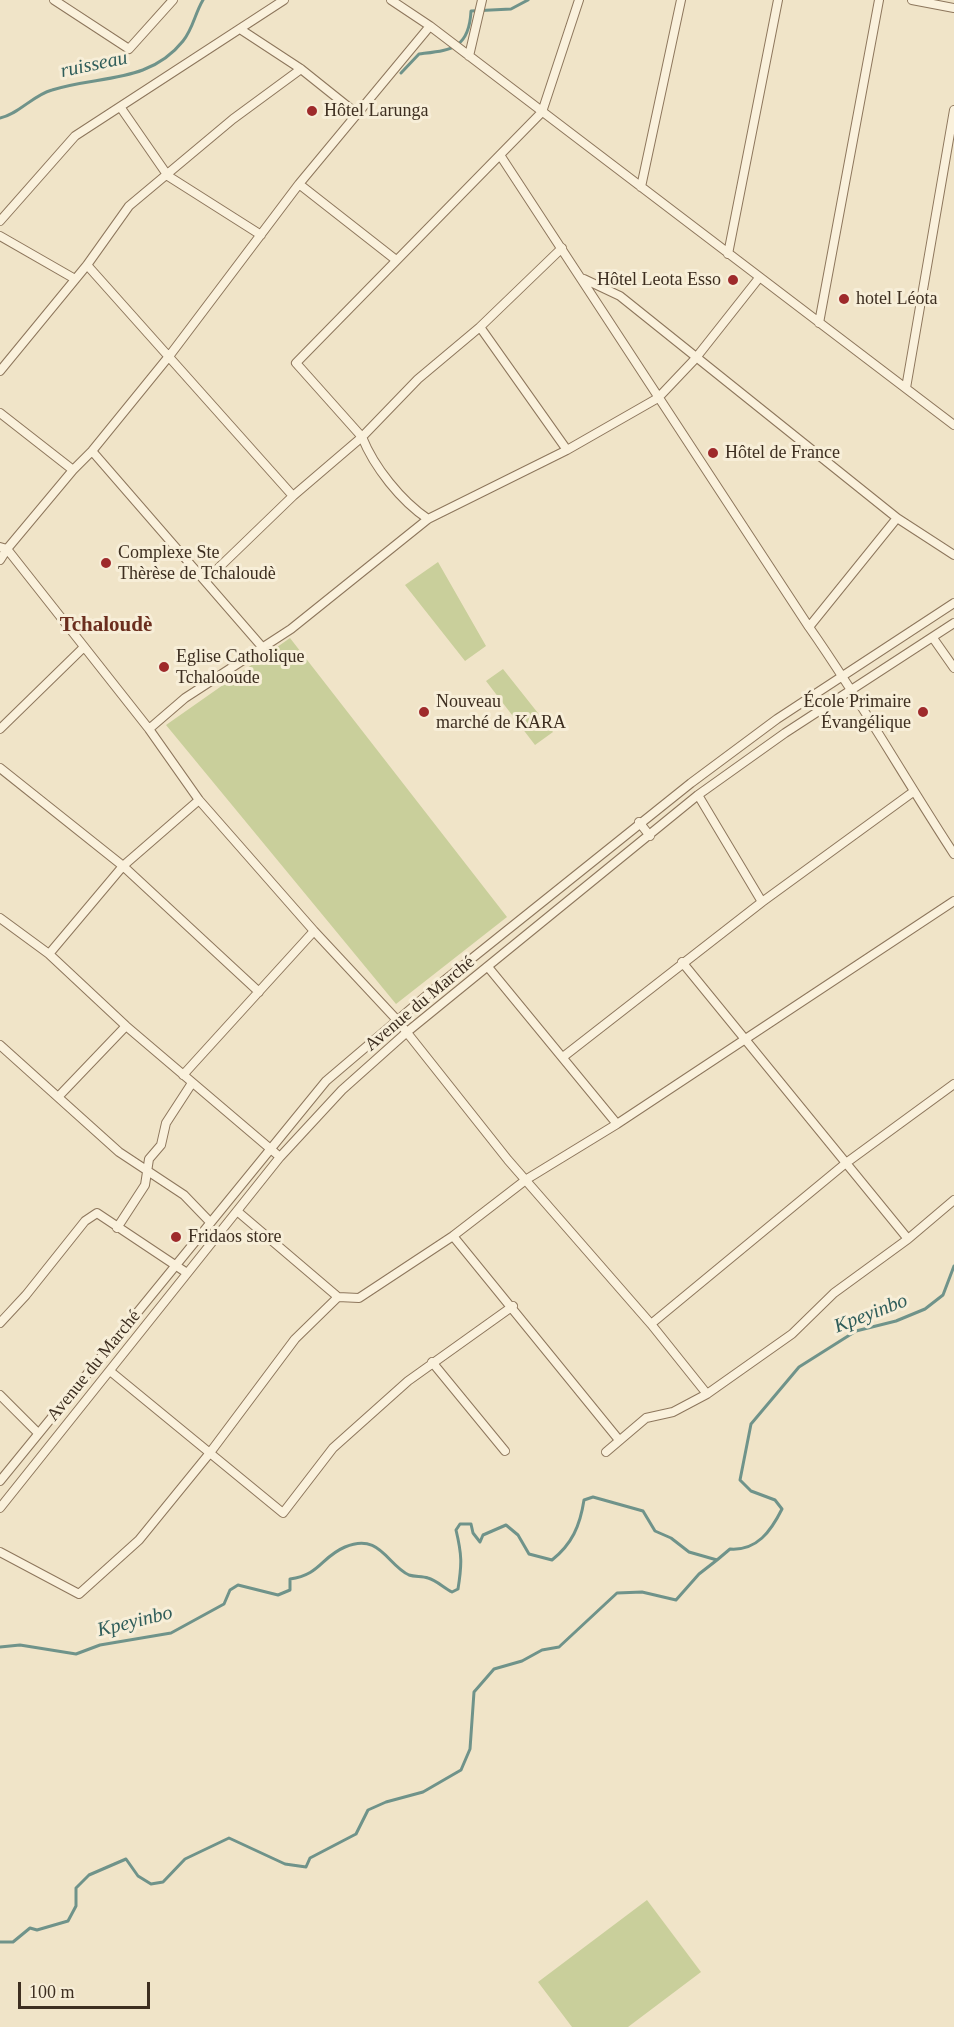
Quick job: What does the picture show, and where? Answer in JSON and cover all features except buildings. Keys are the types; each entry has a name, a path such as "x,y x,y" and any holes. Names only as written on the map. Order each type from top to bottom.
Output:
{"street":[{"path":"54,0 129,50 174,0"},
{"path":"0,221 75,136 284,0"},
{"path":"392,0 470,56 954,425"},
{"path":"428,519 417,512 397,489 369,454 362,437 296,363 542,112 579,0"},
{"path":"641,187 681,0"},
{"path":"728,254 778,0"},
{"path":"819,323 879,0"},
{"path":"912,0 954,8"},
{"path":"470,56 482,1"},
{"path":"0,560 4,548 92,451 170,355 299,184 430,26"},
{"path":"240,28 300,69 356,113"},
{"path":"0,371 87,265 129,206 168,176 233,118 300,69"},
{"path":"121,108 168,176 261,236"},
{"path":"906,388 954,110"},
{"path":"500,155 809,627 853,690 913,792 954,854"},
{"path":"299,184 396,260"},
{"path":"0,236 75,279"},
{"path":"206,580 293,496 362,437 418,379 480,327 562,248"},
{"path":"87,265 170,355 293,496"},
{"path":"582,278 620,296 695,359 897,518 954,555"},
{"path":"148,729 186,698 262,648 428,519 567,450 658,398 695,359 759,278"},
{"path":"480,327 567,450"},
{"path":"0,413 73,470"},
{"path":"92,451 206,580 262,648"},
{"path":"809,627 897,518"},
{"path":"4,548 148,729 199,800 314,931 397,1020 508,1160 527,1179 651,1324 707,1394"},
{"name":"Avenue du Marché","path":"0,1481 326,1081 639,822 777,719 954,603"},
{"name":"Avenue du Marché","path":"0,1508 280,1157 342,1090 407,1032 698,795 785,732 954,623"},
{"path":"933,638 954,668"},
{"path":"0,729 83,648"},
{"path":"777,719 785,732"},
{"path":"0,768 123,866 259,992"},
{"path":"563,1057 682,962 913,792"},
{"path":"698,795 762,902"},
{"path":"49,954 123,866 199,800"},
{"path":"639,822 650,836"},
{"path":"237,1211 338,1297 359,1298 453,1236 527,1179 616,1124 954,901"},
{"path":"0,918 49,954 126,1026 280,1157"},
{"path":"183,1075 314,931"},
{"path":"682,962 908,1239"},
{"path":"488,967 616,1124"},
{"path":"59,1096 126,1026"},
{"path":"0,1045 119,1152 184,1195 210,1222"},
{"path":"117,1228 145,1185 149,1160 160,1145 166,1123 192,1083"},
{"path":"651,1324 846,1163 953,1086"},
{"path":"606,1452 645,1418 673,1412 707,1394 792,1334 834,1293 908,1239 954,1200"},
{"path":"0,1323 85,1221 97,1213 187,1273"},
{"path":"453,1236 513,1306 620,1440"},
{"path":"0,1552 79,1594 139,1540 295,1339 338,1297"},
{"path":"110,1371 208,1454 283,1513 333,1448 432,1362 513,1306"},
{"path":"432,1362 506,1451"},
{"path":"0,1395 38,1433"}],"green space":[{"path":"438,562 486,646 465,661 405,585"},
{"path":"290,638 507,917 396,1004 166,725"},
{"path":"503,669 553,732 535,745 486,681"},
{"path":"647,1900 701,1972 628,2027 572,2027 538,1982"}],"waterway":[{"name":"ruisseau","path":"0,118 13,113 45,92 69,85 122,76 155,65 183,41 203,0"},
{"name":"ruisseau","path":"401,73 419,54 449,49 462,41 466,34 471,11 511,9 528,0"},
{"name":"Kpeyinbo","path":"0,1647 20,1645 76,1654 100,1645 171,1633 224,1604 230,1590 238,1585 278,1595 290,1590 290,1579 308,1574 337,1551 357,1543 375,1547 409,1575 426,1577 452,1592 458,1589 460,1573 461,1559 456,1530 460,1524 471,1524 473,1533 480,1542 483,1535 506,1525 518,1535 529,1554 552,1560 565,1548 574,1534 584,1500 593,1497 643,1511 655,1531 671,1538 689,1552 717,1560 730,1549 748,1547 762,1538 782,1509 775,1500 751,1491 740,1480 751,1424 799,1367 856,1331 896,1321 925,1309 943,1295 954,1266"},
{"path":"0,1942 13,1942 30,1928 37,1930 68,1921 76,1906 76,1888 89,1875 126,1859 138,1876 151,1884 163,1882 185,1859 229,1838 285,1864 306,1867 310,1858 356,1834 368,1810 386,1802 423,1792 461,1770 470,1749 474,1692 494,1669 522,1661 542,1650 559,1647 617,1593 642,1592 676,1600 699,1574 717,1560"}],"place":[{"name":"Hôtel Larunga","path":"312,111"},
{"name":"Hôtel Leota Esso","path":"733,280"},
{"name":"hotel Léota","path":"844,299"},
{"name":"Hôtel de France","path":"713,453"},
{"name":"Complexe Ste Thèrèse de Tchaloudè","path":"106,563"},
{"name":"Eglise Catholique Tchalooude","path":"164,667"},
{"name":"Nouveau marché de KARA","path":"424,712"},
{"name":"École Primaire Évangélique","path":"923,712"},
{"name":"Fridaos store","path":"176,1237"}],"district":[{"name":"Tchaloudè","path":"106,626"}]}
